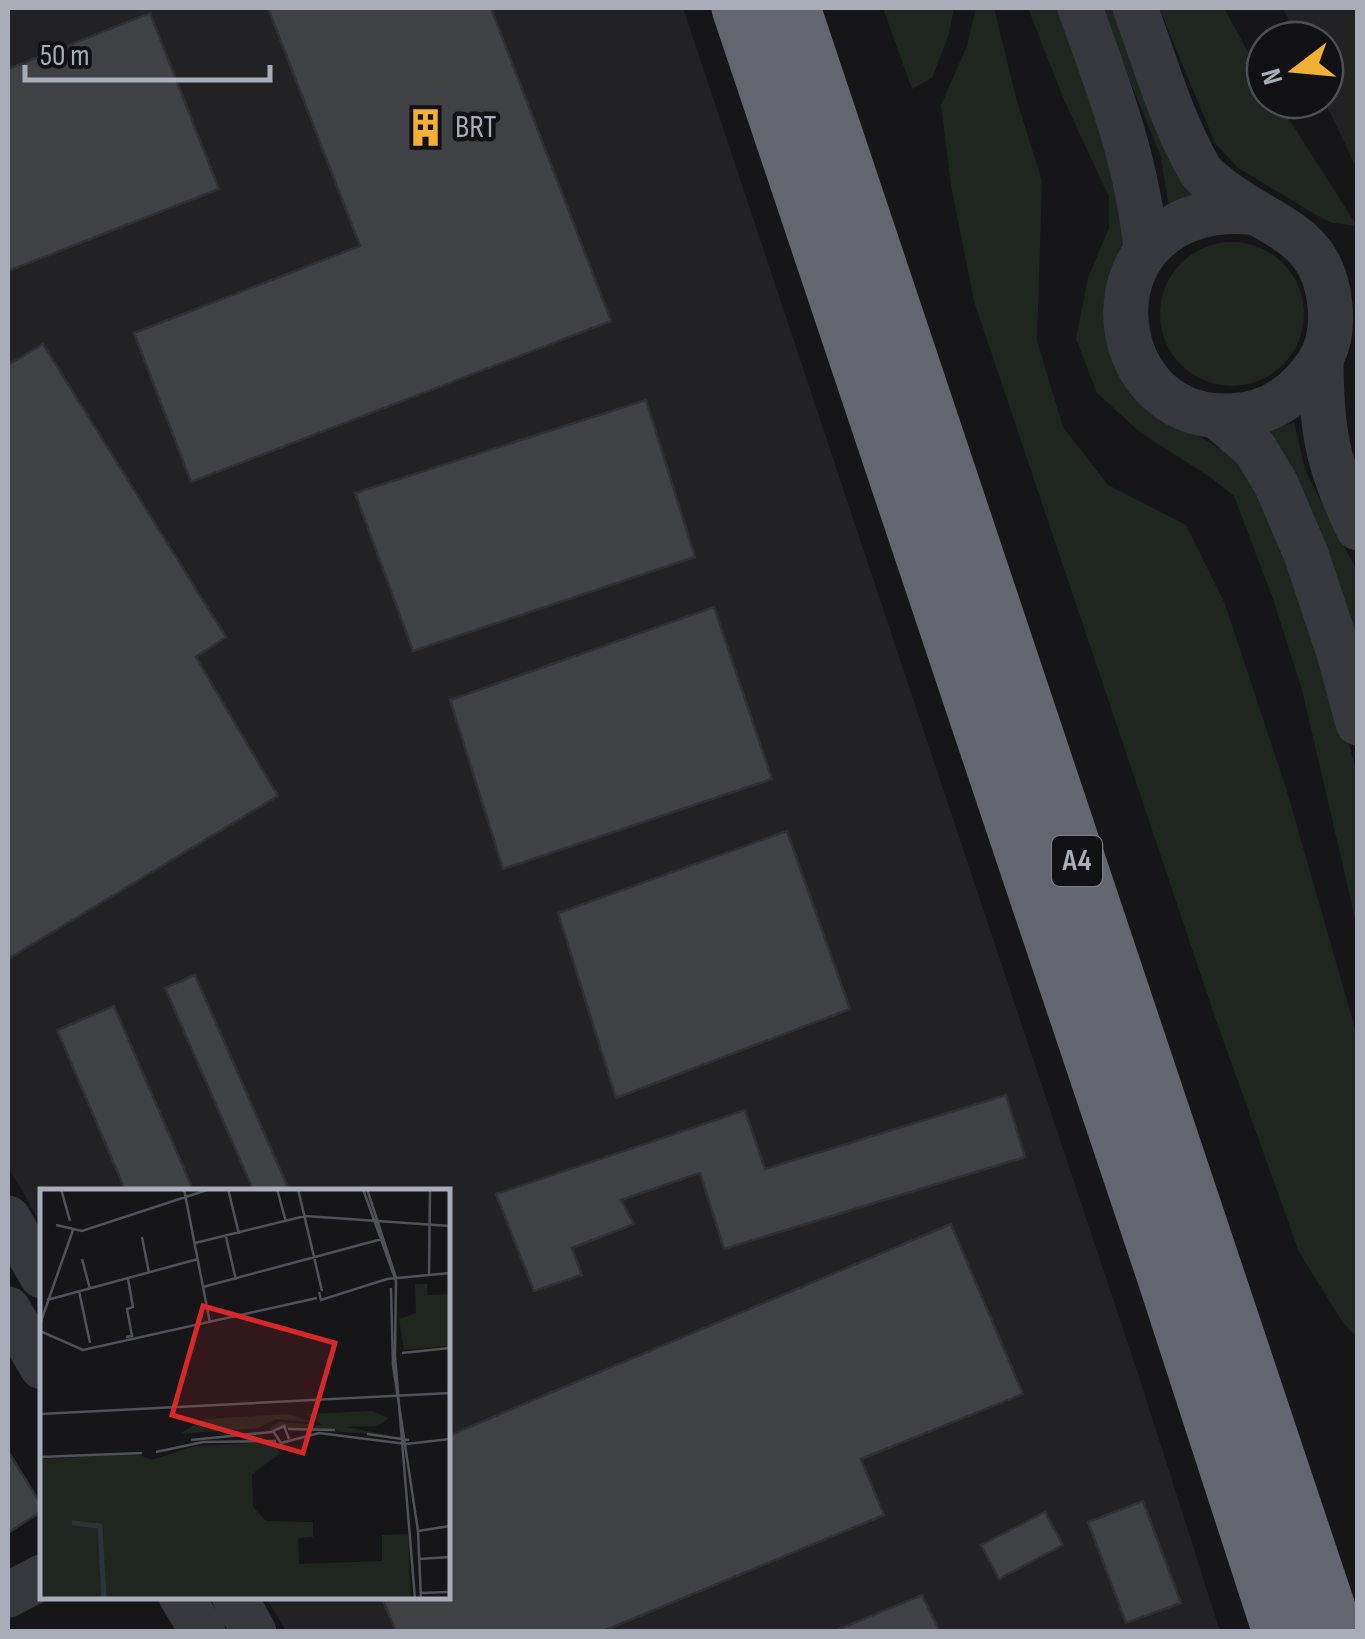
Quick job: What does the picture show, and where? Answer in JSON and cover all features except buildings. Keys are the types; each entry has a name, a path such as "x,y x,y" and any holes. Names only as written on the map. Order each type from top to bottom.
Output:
{"highway":[{"name":"A4","path":"739,8 1164,1274 1280,1632"},
{"name":"A4","path":"793,8 1336,1632"}],"street":[{"path":"1080,8 1116,105 1141,197 1146,250"},
{"path":"1136,8 1202,174 1250,212 1278,223 1303,242 1319,265 1329,291 1331,319 1321,359 1324,436 1335,481 1358,528"},
{"path":"1250,212 1221,210 1192,216 1167,229 1146,250 1130,277 1124,308 1127,340 1140,368 1160,392 1188,409 1218,416 1249,415 1278,404 1303,385 1321,359"},
{"path":"1218,416 1255,449 1276,484 1306,554 1340,653 1358,723"},
{"path":"8,1218 40,1273"},
{"path":"8,1309 40,1365"},
{"path":"8,1594 40,1578"},
{"path":"183,1599 203,1632"},
{"path":"236,1599 254,1632"}],"shaded area":[{"path":"8,8 683,8 1220,1631 286,1631 266,1599 450,1599 450,1189 40,1189 40,1222 8,1167"},
{"path":"883,8 954,8 949,34 932,78 912,89"},
{"path":"976,8 994,8 1042,181 1037,341 1063,427 1108,485 1186,525 1225,604 1286,788 1357,1035 1357,1337 1343,1323 1299,1252 1216,1020 974,301 951,186 941,105 967,46"},
{"path":"1028,8 1061,8 1124,171 1166,421 1214,445 1254,479 1335,688 1357,775 1357,926 1302,690 1234,496 1141,433 1097,393 1076,339 1088,278 1109,228 1109,197 1064,100"},
{"path":"1100,8 1115,8 1203,197 1169,210 1161,157"},
{"path":"1159,8 1224,8 1245,46 1245,120 1290,120 1357,226 1321,218 1238,168 1215,143"},
{"path":"1283,8 1357,8 1357,169 1334,120 1345,120 1345,20 1288,20"},
{"path":"1232,242 1260,247 1283,263 1299,286 1304,314 1299,342 1283,365 1260,381 1232,386 1204,381 1181,365 1165,342 1160,314 1165,286 1181,263 1204,247"},
{"path":"1294,422 1305,470 1357,571 1357,651 1259,435"}],"place":[{"name":"BRT","path":"425,127"}]}
